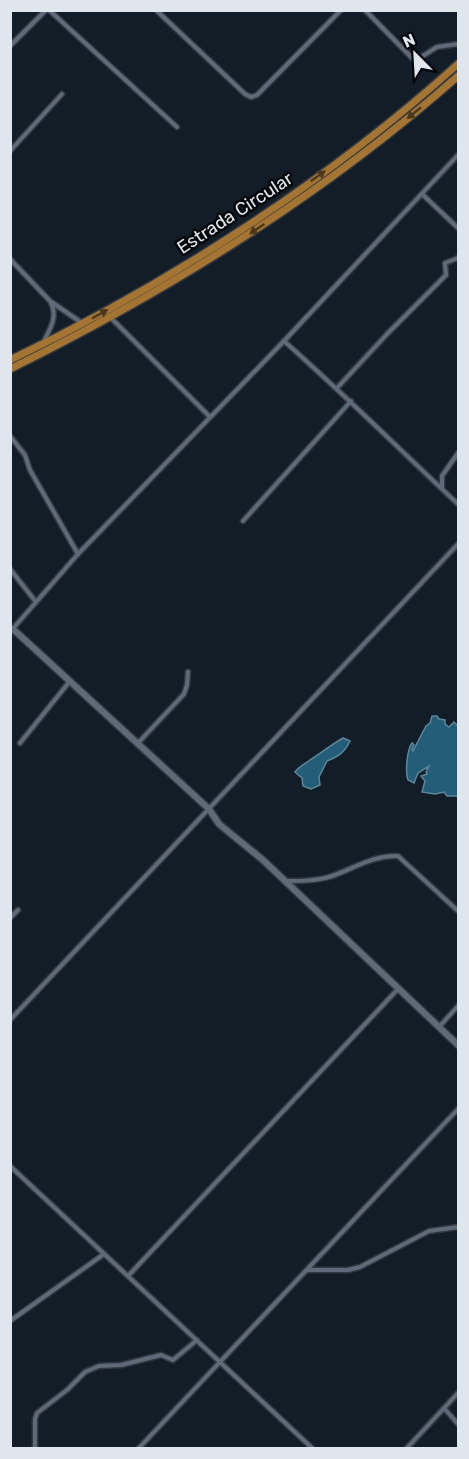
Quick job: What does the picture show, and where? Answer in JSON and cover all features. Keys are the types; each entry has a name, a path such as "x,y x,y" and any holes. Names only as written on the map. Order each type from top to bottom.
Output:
{"main road":[{"name":"Estrada Circular","path":"10,360 82,324 208,251 292,196 459,64"},
{"name":"Estrada Circular","path":"10,369 111,318 212,259 297,202 373,146 459,76"}],"street":[{"path":"10,46 47,10 177,127"},
{"path":"156,10 245,94 251,97 257,95 340,10"},
{"path":"365,10 413,59 418,59 437,47 459,44"},
{"path":"10,151 62,94"},
{"path":"459,155 284,341 78,554 12,630 138,743 209,809 219,824 285,881 459,1045"},
{"path":"422,194 459,228"},
{"path":"338,388 387,333 446,275 445,263 459,258"},
{"path":"10,259 50,301 82,324"},
{"path":"43,345 55,312 50,301"},
{"path":"111,318 210,417"},
{"path":"284,341 338,388 459,504"},
{"path":"243,521 351,401"},
{"path":"10,436 25,455 30,470 78,554"},
{"path":"442,489 442,476 459,453"},
{"path":"10,1020 459,544"},
{"path":"10,569 36,602"},
{"path":"138,743 184,694 188,685 188,672"},
{"path":"20,743 70,681"},
{"path":"285,881 313,880 332,876 379,857 398,856 459,911"},
{"path":"10,918 18,910"},
{"path":"128,1276 398,989"},
{"path":"439,1027 459,1006"},
{"path":"139,1449 459,1109"},
{"path":"10,1166 312,1449"},
{"path":"307,1270 348,1270 360,1267 429,1231 459,1227"},
{"path":"10,1321 104,1254"},
{"path":"35,1449 37,1413 68,1390 85,1372 99,1366 121,1365 161,1355 174,1359 197,1340"},
{"path":"407,1449 459,1393"},
{"path":"444,1408 459,1424"}],"water":[{"path":"432,716 445,720 445,724 449,727 454,722 458,726 458,796 447,796 444,792 435,794 422,792 425,781 421,776 427,774 429,766 418,773 414,783 408,780 410,746 412,743 414,745 413,751"},
{"path":"343,738 350,741 341,754 327,761 319,777 320,785 311,789 303,786 302,778 295,772"}]}
